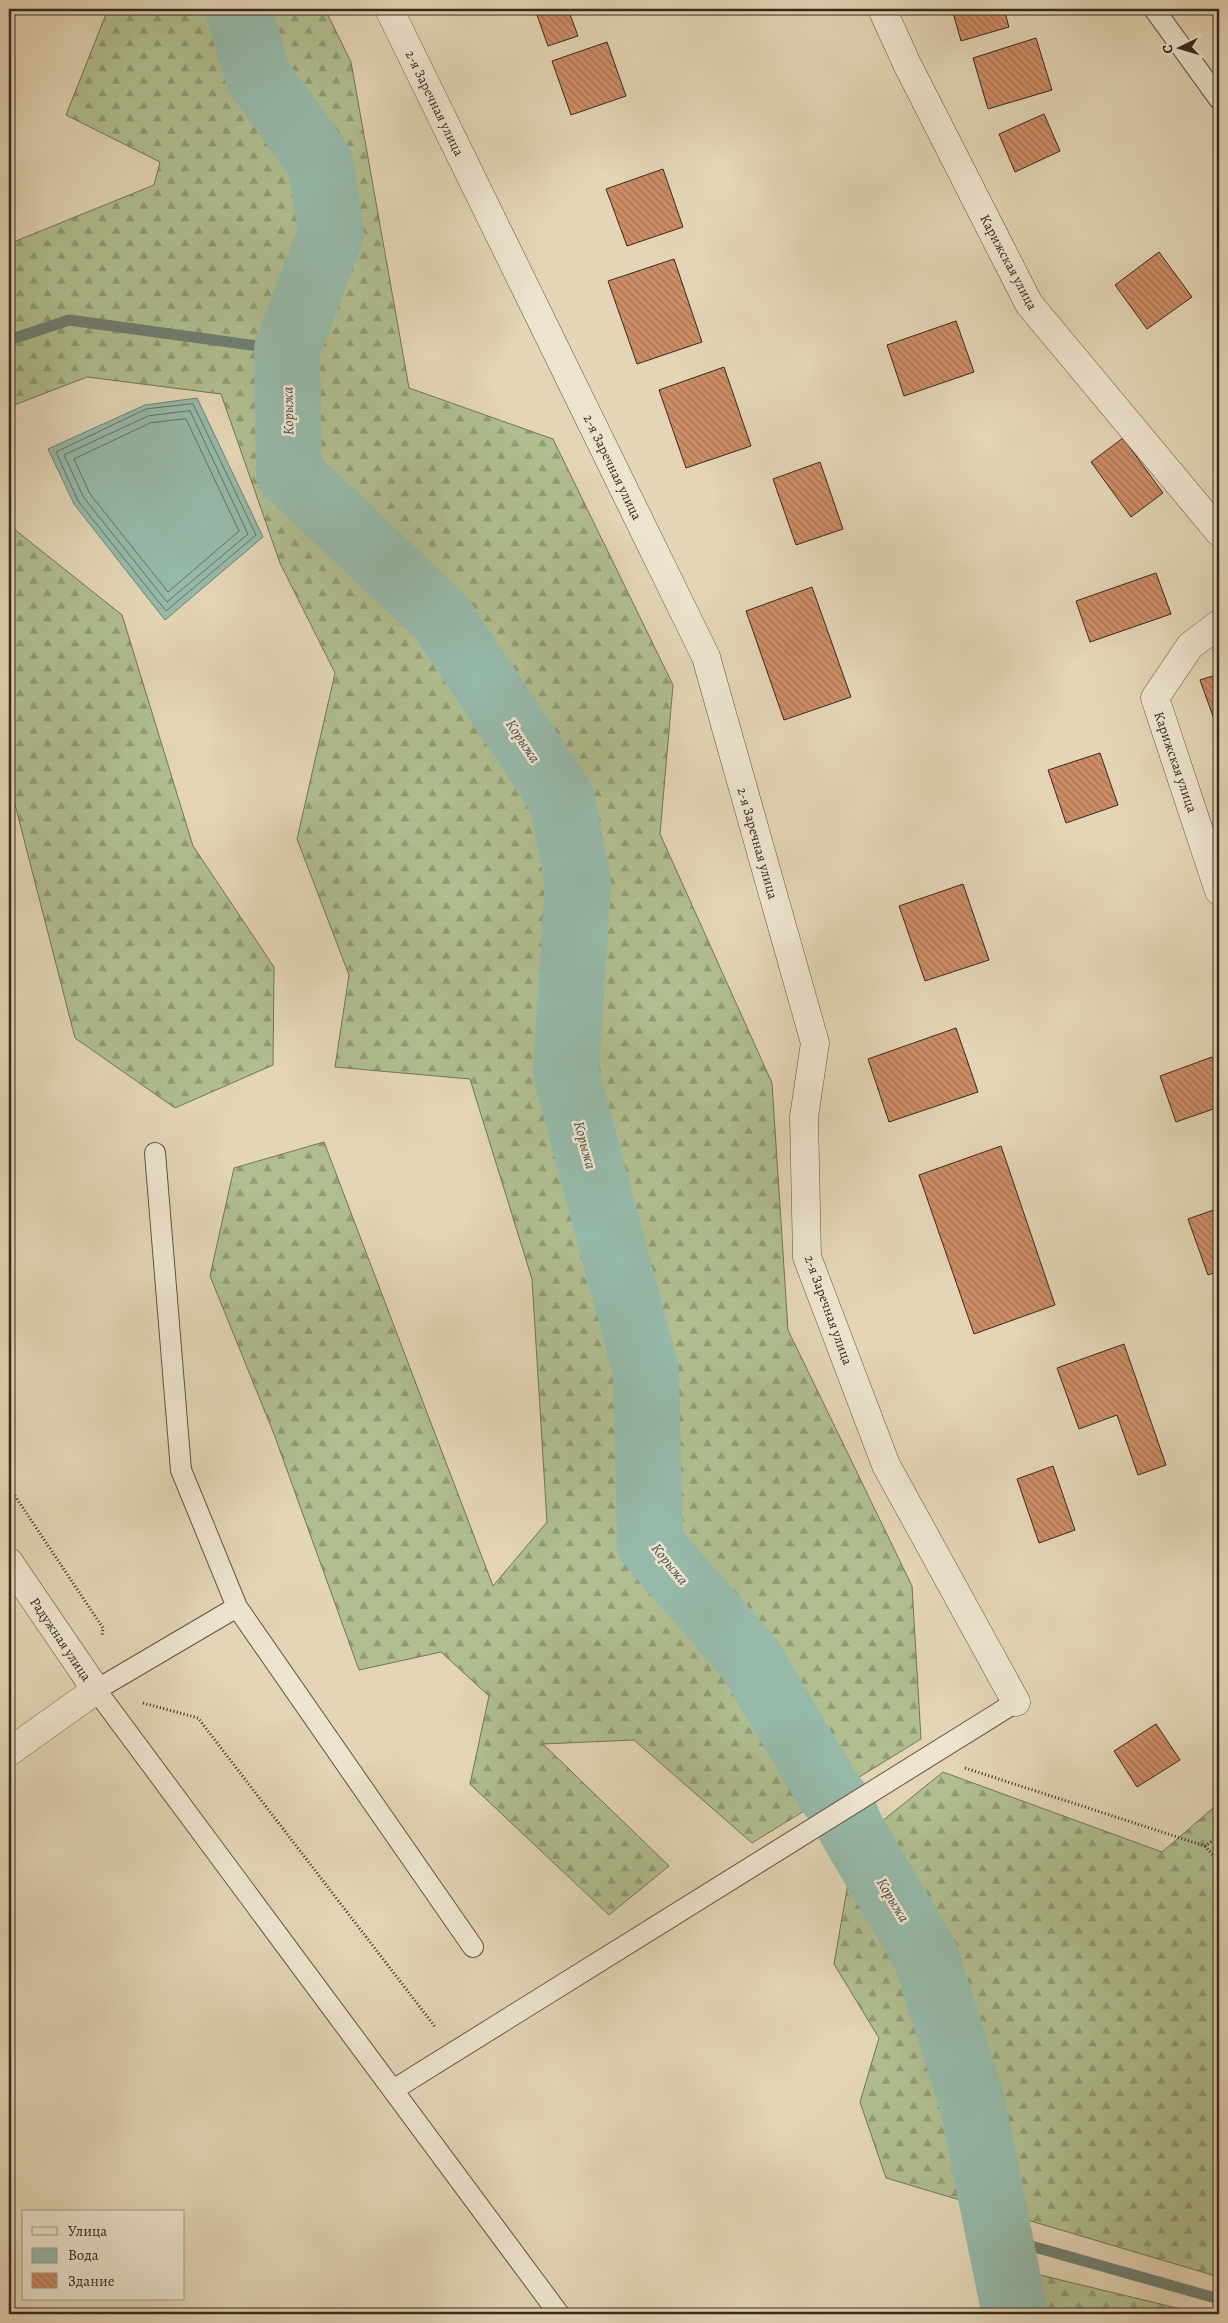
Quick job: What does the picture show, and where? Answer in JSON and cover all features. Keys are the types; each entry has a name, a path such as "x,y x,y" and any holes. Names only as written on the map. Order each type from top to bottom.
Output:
{"street":[{"name":"2-я Заречная улица","path":"389,9 706,656 815,1044 804,1117 807,1257 886,1465 1016,1702"},
{"name":"Карижская улица","path":"882,9 907,64 1030,304 1219,532"},
{"name":"Карижская улица","path":"1219,624 1190,646 1154,698 1219,891"},
{"name":"Радужная улица","path":"9,1562 96,1690"},
{"path":"9,1752 96,1690"}],"lane":[{"path":"1154,9 1219,99"},
{"path":"155,1153 181,1470 237,1607 473,1948"},
{"path":"237,1607 96,1690 559,2314"},
{"path":"392,2090 1016,1702"}],"path":[{"path":"9,1487 103,1628 96,1690 198,1718 454,2052"},
{"path":"928,1756 1205,1846 1219,1862"},
{"path":"1205,1846 1219,1836"}],"green space":[{"path":"108,9 325,9 351,62 409,388 553,439 673,685 660,834 772,1083 788,1330 912,1586 921,1739 752,1843 634,1740 543,1744 669,1866 609,1915 470,1784 489,1696 441,1652 359,1670 274,1434 210,1276 234,1168 324,1142 493,1586 547,1522 532,1279 470,1079 335,1067 349,975 297,839 335,673 280,563 221,394 87,377 9,407 9,257 11,243 154,185 160,162 66,115"},
{"path":"9,525 122,615 193,846 274,967 273,1065 175,1108 75,1038 9,781"},
{"path":"943,1772 1162,1852 1219,1803 1219,2277 886,2178 860,2102 879,2038 834,1964 855,1843"},
{"path":"1015,2269 1202,2314 974,2314"}],"water":[{"path":"197,398 263,537 165,620 74,504 48,449 145,405"}],"building":[{"path":"555,9 568,9 578,36 548,46 537,15"},
{"path":"952,9 1004,9 1009,27 961,41"},
{"path":"1036,38 1052,90 988,109 973,58"},
{"path":"607,42 626,96 571,115 552,61"},
{"path":"1044,114 1060,151 1015,172 999,134"},
{"path":"663,169 683,227 627,246 606,189"},
{"path":"1159,252 1192,297 1147,329 1115,285"},
{"path":"674,259 702,342 637,364 608,281"},
{"path":"956,321 974,372 904,396 887,345"},
{"path":"724,367 751,446 686,468 659,390"},
{"path":"1123,438 1163,493 1131,517 1091,462"},
{"path":"820,462 843,529 796,545 773,479"},
{"path":"1156,573 1171,614 1090,642 1076,601"},
{"path":"812,587 851,697 784,720 746,611"},
{"path":"1219,674 1219,733 1200,680"},
{"path":"1100,753 1118,805 1066,823 1048,770"},
{"path":"963,884 989,960 925,981 899,906"},
{"path":"956,1028 978,1092 889,1122 868,1059"},
{"path":"1212,1057 1219,1077 1219,1107 1176,1122 1160,1076"},
{"path":"1001,1146 1055,1305 974,1334 919,1175"},
{"path":"1219,1208 1219,1271 1208,1275 1188,1219"},
{"path":"1124,1344 1166,1465 1138,1475 1117,1415 1079,1429 1057,1368"},
{"path":"1053,1466 1075,1530 1039,1543 1017,1479"},
{"path":"1156,1724 1180,1760 1137,1787 1114,1751"}],"waterway":[{"name":"Корыжа","path":"238,9 258,76 321,164 331,233 287,350 289,473 441,617 562,799 578,883 566,1073 646,1371 650,1544 750,1659 829,1792 843,1809 851,1829 925,1954 972,2102 1015,2314"},
{"path":"9,340 69,320 287,350"},
{"path":"999,2237 1219,2299"}]}
